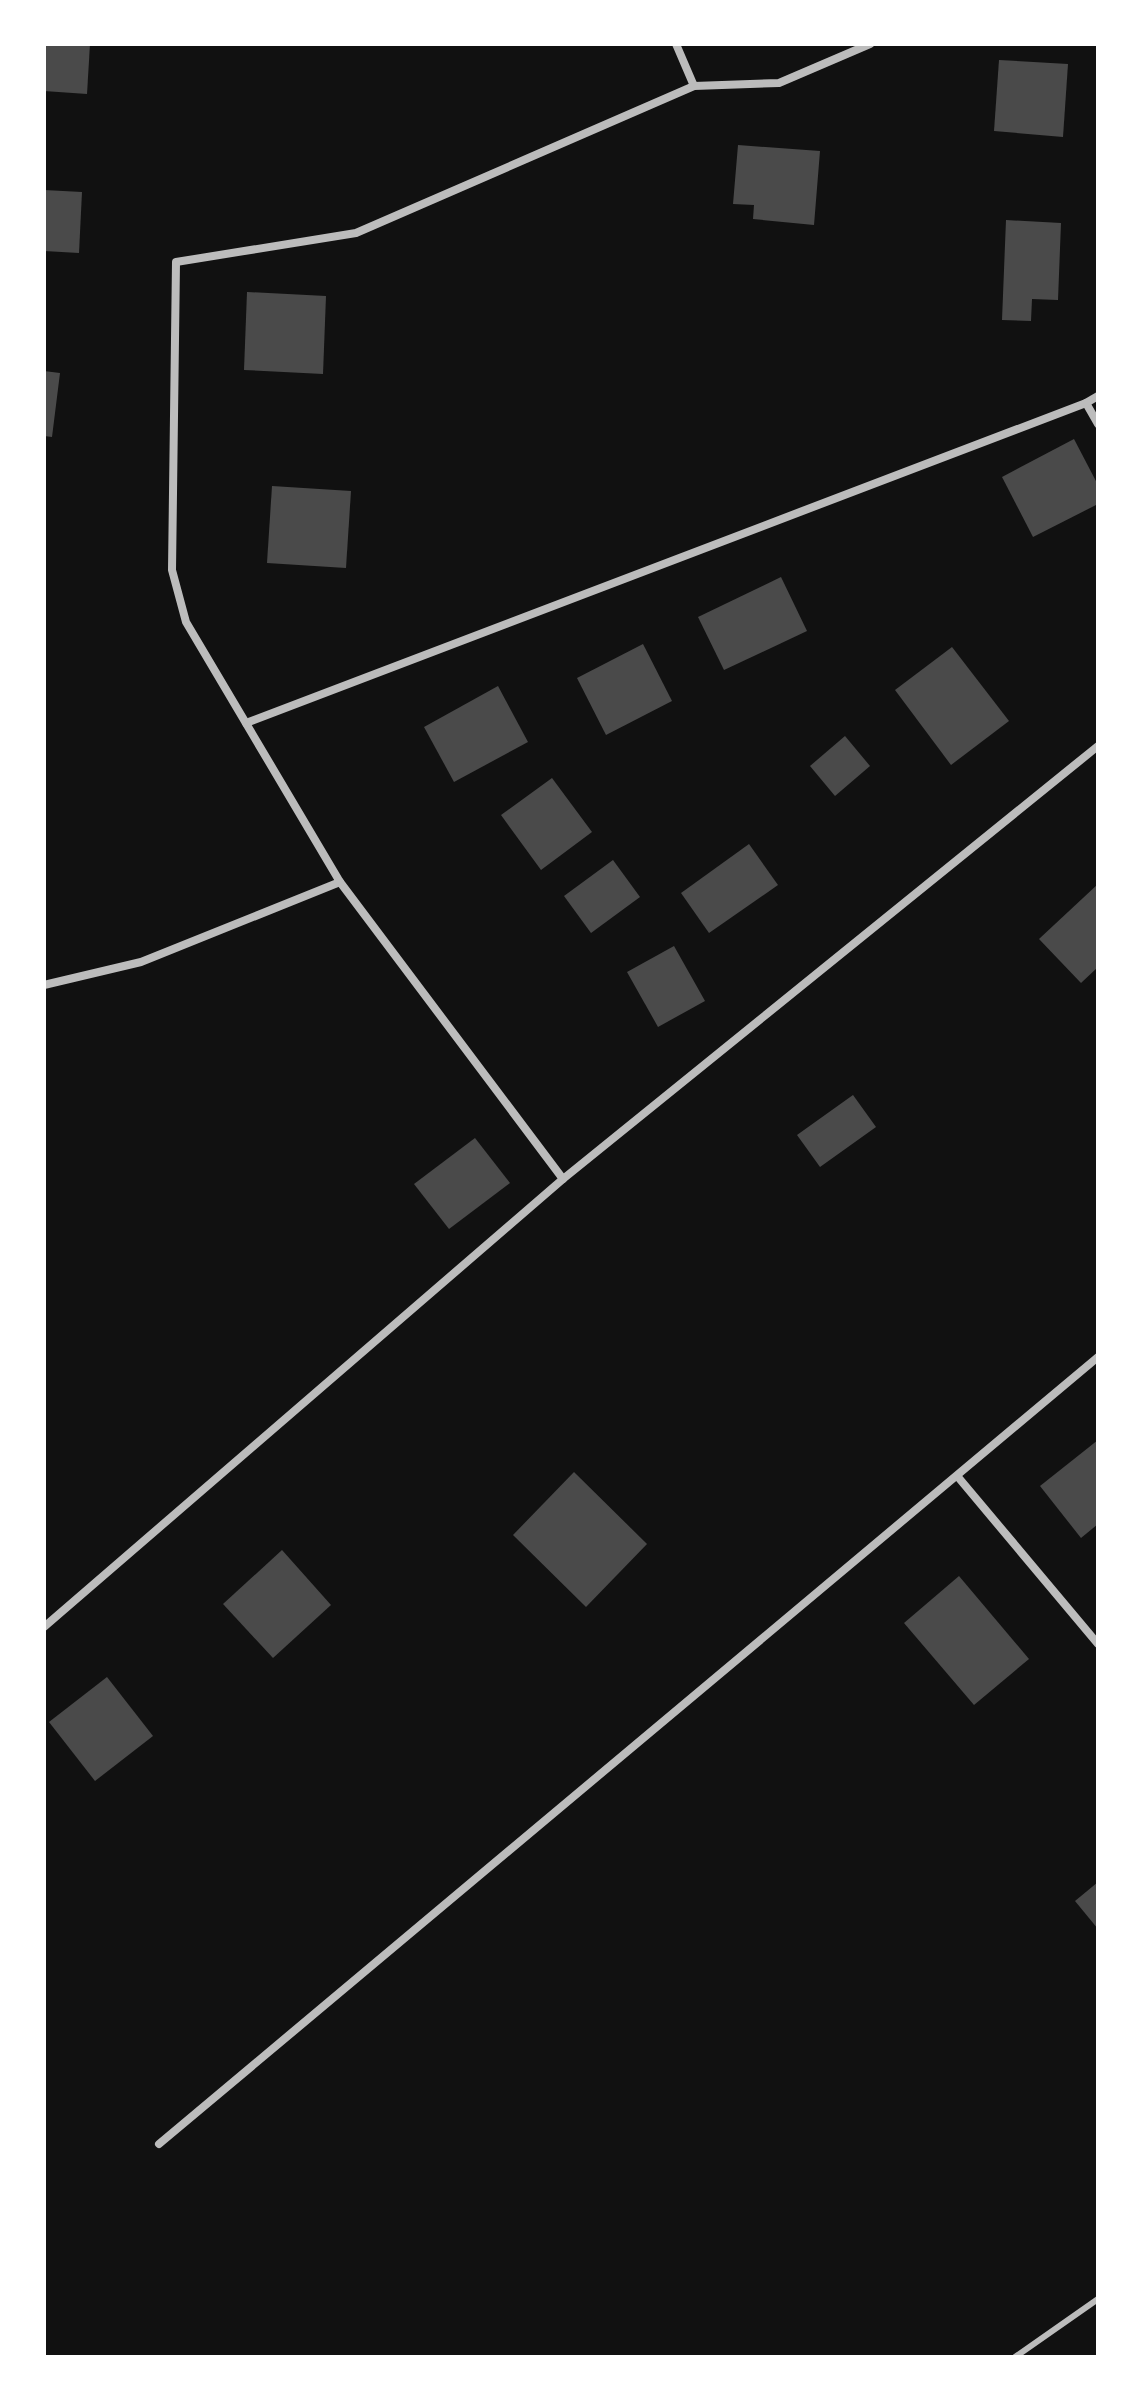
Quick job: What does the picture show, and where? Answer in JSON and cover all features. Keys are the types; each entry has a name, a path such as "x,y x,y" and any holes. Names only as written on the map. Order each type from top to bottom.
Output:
{"street":[{"path":"676,44 694,86"},
{"path":"563,1179 340,882 186,622 172,570 176,262 356,233 694,86 779,83 870,44"},
{"path":"246,723 1098,396"},
{"path":"1086,403 1098,424"},
{"path":"44,1627 563,1179 1098,746"},
{"path":"44,985 141,962 340,882"},
{"path":"159,2144 1098,1357"},
{"path":"958,1477 1098,1644"}],"lane":[{"path":"1015,2357 1098,2299"}],"building":[{"path":"44,44 90,44 87,94 44,91"},
{"path":"999,60 1068,64 1063,137 994,131"},
{"path":"738,145 820,151 814,225 753,219 754,205 733,204"},
{"path":"44,190 82,192 79,253 44,251"},
{"path":"1006,220 1061,223 1058,300 1032,299 1031,321 1002,320"},
{"path":"247,292 326,296 323,374 244,370"},
{"path":"44,371 60,373 52,437 44,436"},
{"path":"1074,439 1098,485 1098,504 1033,537 1002,477"},
{"path":"272,486 351,491 346,568 267,563"},
{"path":"781,577 807,631 724,670 698,617"},
{"path":"643,644 672,701 606,735 577,678"},
{"path":"952,647 1009,721 951,765 895,690"},
{"path":"498,686 528,742 454,782 424,727"},
{"path":"845,736 870,766 835,796 810,766"},
{"path":"552,778 592,832 541,870 501,815"},
{"path":"749,844 778,885 709,933 681,893"},
{"path":"613,860 640,897 591,933 564,896"},
{"path":"1098,884 1098,967 1081,983 1039,939"},
{"path":"674,946 705,1001 658,1027 627,972"},
{"path":"853,1095 876,1127 820,1167 797,1135"},
{"path":"475,1138 510,1183 449,1229 414,1184"},
{"path":"1098,1440 1098,1524 1081,1538 1040,1486"},
{"path":"574,1472 647,1544 586,1607 513,1535"},
{"path":"282,1550 331,1605 273,1658 223,1604"},
{"path":"959,1576 1029,1659 974,1705 904,1623"},
{"path":"107,1677 153,1736 95,1781 49,1722"},
{"path":"1098,1882 1098,1929 1075,1901"}]}
